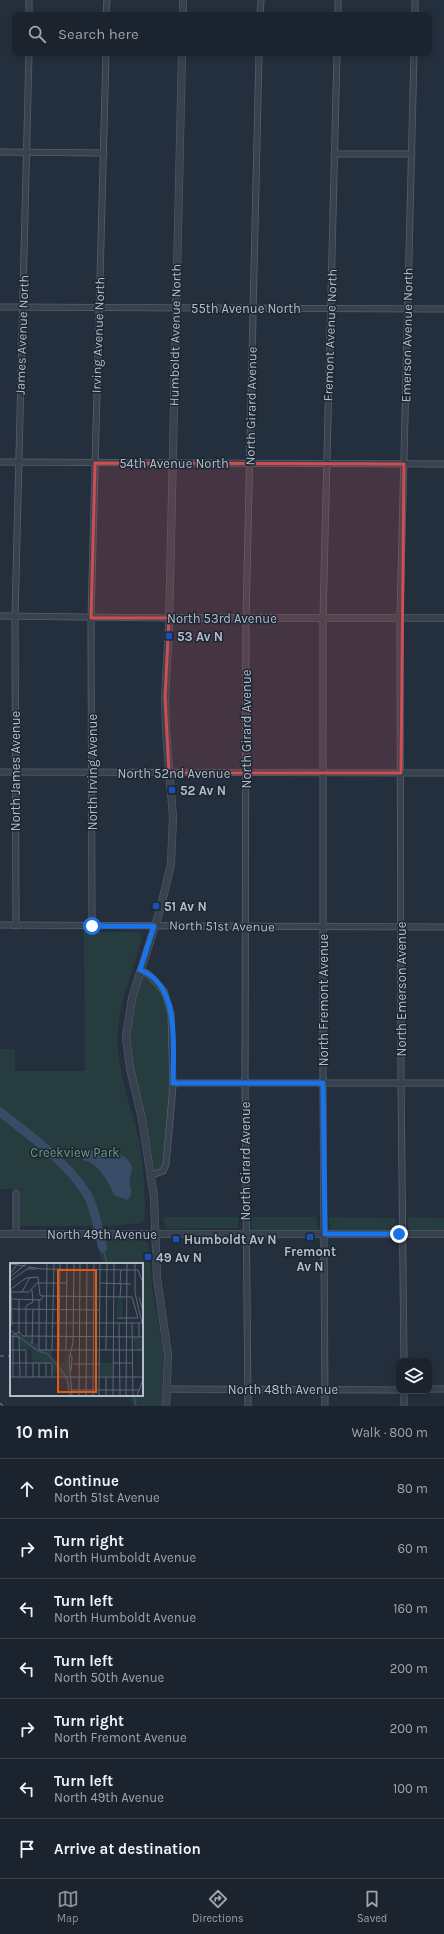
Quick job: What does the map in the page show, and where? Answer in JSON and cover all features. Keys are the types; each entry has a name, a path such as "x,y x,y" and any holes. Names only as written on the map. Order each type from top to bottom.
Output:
{"street":[{"path":"29,0 29,12"},
{"path":"106,12 107,0"},
{"path":"183,12 184,0"},
{"path":"260,12 261,0"},
{"path":"338,0 338,12"},
{"path":"415,0 415,12"},
{"name":"James Avenue North","path":"15,617 28,153 29,56"},
{"name":"Irving Avenue North","path":"91,618 106,56"},
{"name":"Humboldt Avenue North","path":"166,1406 168,1355 157,1278 152,1175 142,1119 127,1055 128,1020 140,970 162,902 171,864 173,816 169,773 166,697 182,56"},
{"name":"North Girard Avenue","path":"248,1406 245,1083 246,618 259,56"},
{"name":"Fremont Avenue North","path":"323,618 337,56"},
{"name":"Emerson Avenue North","path":"400,618 414,56"},
{"path":"0,152 104,153"},
{"path":"334,154 412,154"},
{"name":"55th Avenue North","path":"0,307 444,309"},
{"name":"54th Avenue North","path":"0,462 172,464 444,464"},
{"name":"North 53rd Avenue","path":"0,616 91,618 444,618"},
{"name":"North James Avenue","path":"15,617 16,926"},
{"name":"North Irving Avenue","path":"91,618 92,926"},
{"name":"North Fremont Avenue","path":"323,618 325,1406"},
{"name":"North Emerson Avenue","path":"400,618 400,926 404,1358"},
{"name":"North 52nd Avenue","path":"0,772 444,773"},
{"name":"North 51st Avenue","path":"0,925 444,927"},
{"path":"140,970 146,972 156,981 164,991 169,1003 173,1051 173,1083 166,1164 163,1170 152,1175"},
{"path":"173,1083 444,1082"},
{"path":"16,1193 16,1234"},
{"name":"North 49th Avenue","path":"0,1234 444,1234"},
{"name":"North 48th Avenue","path":"167,1389 396,1390"},
{"path":"432,1390 444,1389"},
{"path":"404,1394 404,1406"}],"highlighted area":[{"path":"95,463 404,464 401,773 169,773 165,697 169,618 91,618"}],"green space":[{"name":"Creekview Park","path":"84,932 139,932 142,935 119,1017 118,1043 124,1085 136,1126 141,1150 144,1180 145,1219 142,1223 112,1226 20,1226 20,1189 0,1189 0,1049 15,1049 15,1071 85,1071"},
{"path":"141,976 146,976 161,992 170,1025 171,1048 165,1162 162,1167 155,1171 146,1122 131,1066 129,1040 130,1021"},
{"path":"163,1217 238,1217 238,1228 168,1229"},
{"path":"251,1217 316,1217 318,1230 254,1230 252,1229"},
{"path":"329,1217 395,1218 397,1230 332,1231 330,1230"},
{"path":"407,1217 444,1218 444,1231 409,1230"},
{"path":"119,1238 142,1239 148,1243 153,1293 163,1350 162,1406 133,1406 130,1396 143,1396 143,1263 102,1263 97,1241"}],"water":[{"path":"88,1148 112,1152 123,1156 128,1160 132,1166 132,1170 130,1181 131,1194 128,1200 115,1196 106,1179 98,1169 89,1162 83,1160 83,1152"}],"waterway":[{"path":"0,1112 50,1152 74,1176 90,1200 103,1248"},
{"path":"103,1248 107,1263"},
{"path":"134,1396 136,1406"}],"railway":[{"path":"0,1356 10,1356"},
{"path":"0,1403 3,1406"}],"place":[{"name":"53 Av N","path":"169,636"},
{"name":"52 Av N","path":"172,790"},
{"name":"51 Av N","path":"156,906"},
{"name":"Fremont Av N","path":"310,1237"},
{"name":"Humboldt Av N","path":"176,1239"},
{"name":"49 Av N","path":"148,1257"}],"route":[{"path":"92,926 154,926 140,970 146,972 156,981 164,991 169,1003 173,1051 173,1083 323,1083 325,1234 399,1234"}]}
